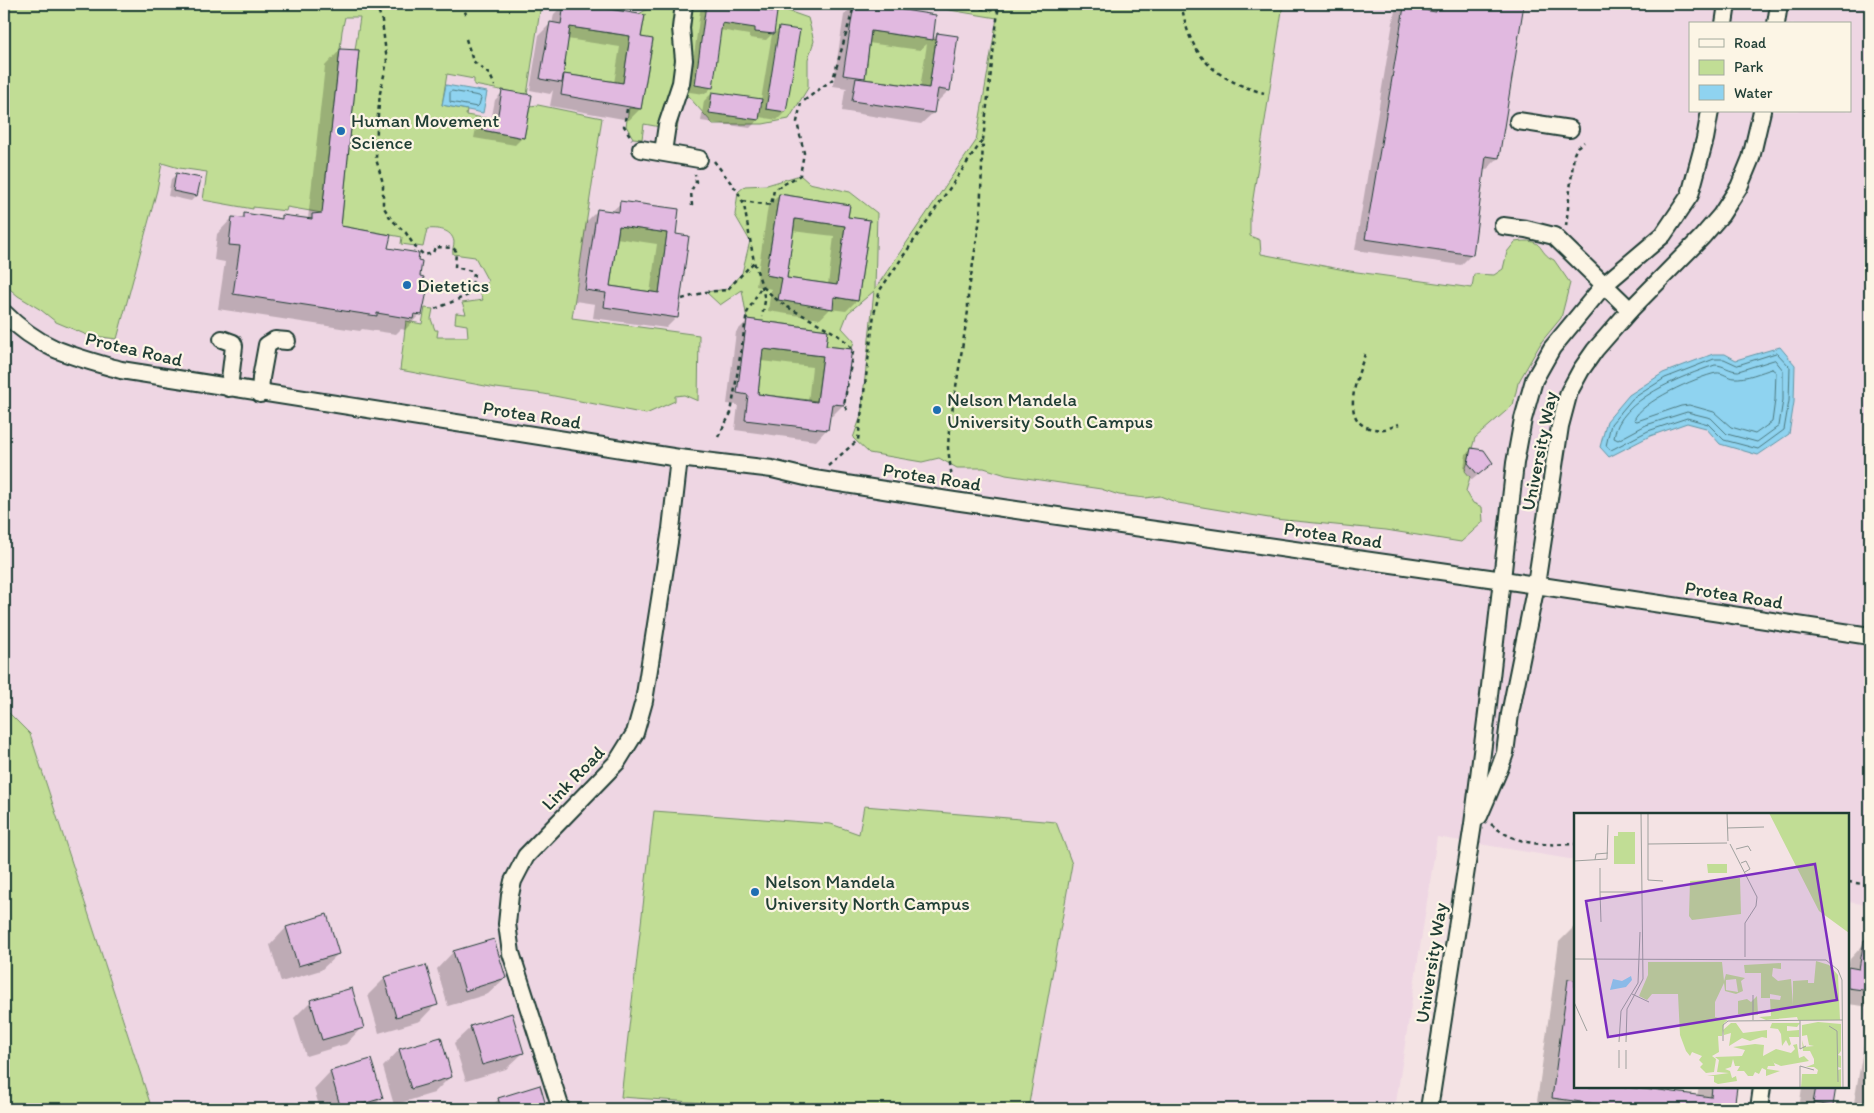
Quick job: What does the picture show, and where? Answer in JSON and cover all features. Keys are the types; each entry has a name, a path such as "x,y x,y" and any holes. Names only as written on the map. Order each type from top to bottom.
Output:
{"lane":[{"path":"663,152 667,124 681,83 684,60 681,28 684,4"},
{"path":"1724,22 1727,4"},
{"path":"1776,22 1779,4"},
{"name":"University Way","path":"1429,1109 1473,824 1503,580 1515,463 1523,420 1534,380 1552,348 1604,285 1662,235 1690,194 1705,139 1710,112"},
{"name":"University Way","path":"1473,824 1483,810 1504,753 1536,585 1560,426 1569,392 1595,350 1630,310 1721,215 1739,187 1751,158 1762,112"},
{"path":"1518,121 1570,129"},
{"path":"641,149 696,158"},
{"path":"1503,226 1554,236 1630,310"},
{"name":"Protea Road","path":"4,313 34,339 61,352 120,370 260,394 679,458 772,469 814,479 954,501 1503,580 1870,636"},
{"path":"222,340 229,340 234,346 229,388"},
{"path":"260,394 260,378 267,345 275,340 287,341"},
{"name":"Link Road","path":"561,1109 511,953 507,924 510,895 513,881 526,856 618,762 635,732 644,701 671,529 679,458"},
{"path":"1759,1109 1762,1088"}],"path":[{"path":"376,4 382,21 387,62 380,93 376,151 376,159 383,183 383,206 391,219 406,233 419,252 424,255 433,253 435,247 453,248 456,251 455,267 474,273 471,294 435,309"},
{"path":"462,4 466,14"},
{"path":"949,4 998,11"},
{"path":"954,501 948,448 949,431 968,311 968,296 980,218 983,140 999,4"},
{"path":"1180,4 1191,40 1200,57 1219,74 1241,87 1264,93"},
{"path":"742,201 771,205 774,190 800,175 804,153 797,122 801,103 833,79 853,10"},
{"path":"466,39 473,61 490,75 494,86"},
{"path":"627,109 624,126 631,138 641,149"},
{"path":"814,479 858,440 874,314 880,290 983,140"},
{"path":"1569,230 1566,226 1574,154 1577,147 1584,142"},
{"path":"692,206 691,191 696,182 696,158 713,158 738,192 742,201 754,262 765,301 762,317"},
{"path":"682,298 706,292 727,290 754,262"},
{"path":"762,286 784,305 850,345 853,352 844,405 850,413"},
{"path":"718,437 731,413 747,313 762,286"},
{"path":"1365,354 1352,403 1355,415 1359,422 1366,427 1379,430 1390,429 1399,424"},
{"path":"1483,810 1490,823 1517,840 1574,844"},
{"path":"1849,882 1870,885"}],"shaded area":[{"name":"Nelson Mandela University South Campus","path":"4,4 1870,4 1870,905 1849,902 1849,813 1574,813 1574,860 1437,837 1395,1109 152,1109 30,734 4,708"}],"green space":[{"path":"4,4 541,4 527,95 474,85 474,79 447,74 442,105 467,110 466,115 484,118 482,130 524,138 530,106 538,105 602,118 572,318 699,335 698,401 684,395 675,396 675,401 646,414 544,394 496,388 400,370 406,321 422,324 425,308 433,309 431,319 435,330 438,330 437,337 468,337 467,325 455,323 456,313 466,314 462,303 483,300 478,289 484,287 488,281 475,257 453,254 453,238 444,230 427,229 423,247 401,244 402,237 341,226 359,50 355,50 360,17 345,17 342,31 322,213 287,207 286,211 253,207 253,209 203,200 207,172 179,168 162,163 157,190 117,339 87,335 56,322 4,284"},
{"path":"656,4 768,4 808,18 814,41 808,59 808,88 789,119 763,124 713,124 688,96 681,102 677,130 644,124 642,139 633,138 626,126 629,108 641,109 653,40 641,37 645,15 639,14"},
{"path":"914,4 1283,4 1250,218 1250,236 1260,240 1261,254 1350,271 1472,288 1474,274 1494,275 1503,269 1507,252 1515,242 1536,243 1548,257 1554,260 1570,283 1561,318 1542,341 1518,383 1513,405 1475,438 1465,471 1470,477 1466,491 1473,503 1482,507 1483,522 1461,542 1386,530 1275,519 1178,503 1160,496 1145,498 1119,495 1101,489 1006,475 984,468 957,468 939,458 922,462 869,453 853,438 861,416 874,291 848,313 842,328 854,341 852,349 826,346 828,330 747,319 742,290 720,305 706,292 727,289 742,273 750,241 735,215 738,192 745,186 767,185 800,175 809,183 850,192 877,213 875,289 976,141 997,18","holes":["779,194 850,205 848,217 870,221 858,301 834,297 832,308 779,300 782,278 766,275"]},
{"path":"570,27 630,36 623,83 563,74"},
{"path":"871,31 936,40 929,88 865,79"},
{"path":"795,219 845,226 837,285 787,278"},
{"path":"619,226 667,233 659,293 610,286"},
{"path":"763,349 823,356 817,401 758,394"},
{"path":"4,708 30,734 152,1109 4,1109"},
{"path":"864,806 1056,822 1072,864 1028,1109 791,1109 621,1097 654,811 831,824 859,834"}],"water":[{"path":"446,85 487,92 483,113 442,105"},
{"path":"1780,347 1795,365 1794,402 1789,434 1758,455 1720,444 1706,428 1687,423 1650,436 1609,457 1600,447 1607,421 1629,395 1663,373 1713,354 1725,354 1736,360"}],"building":[{"path":"564,4 579,4 645,15 641,37 653,39 641,109 561,95 564,74 623,83 630,36 570,27 562,83 540,79 550,22 561,24"},
{"path":"706,4 777,12 774,34 755,32 755,28 722,23 713,88 695,85"},
{"path":"854,4 936,15 933,40 871,31 865,78 843,75"},
{"path":"1437,4 1524,4 1499,158 1486,156 1473,255 1365,239 1404,7 1436,12"},
{"path":"779,27 800,30 786,112 766,109"},
{"path":"937,33 958,36 950,91 938,89 934,113 852,101 856,78 929,88"},
{"name":"Human Movement Science","path":"340,49 359,50 341,226 391,235 388,248 419,253 418,260 422,261 420,276 424,277 423,281 429,282 422,315 414,314 413,319 377,313 377,316 233,294 240,246 229,245 232,217 244,218 244,213 282,219 282,215 312,219 312,214 322,213"},
{"path":"502,90 532,95 524,138 482,130 484,118 497,120"},
{"path":"712,92 762,99 759,120 709,113"},
{"path":"176,173 201,178 197,196 173,191"},
{"path":"779,194 850,205 848,217 870,220 858,301 834,297 833,309 778,300 782,278 766,275","holes":["795,219 845,226 837,285 787,278"]},
{"path":"620,201 679,209 676,234 689,236 678,318 604,307 606,293 585,290 597,209 619,212","holes":["619,226 667,233 659,293 610,286"]},
{"path":"747,319 828,330 826,346 852,349 844,405 832,404 828,430 745,420 748,395 737,393","holes":["763,349 823,356 817,402 758,394"]},
{"path":"1471,448 1484,450 1493,463 1478,475 1468,463"},
{"path":"327,914 339,954 298,966 286,927"},
{"path":"494,939 506,978 465,991 453,951"},
{"path":"1864,940 1870,941 1870,991 1849,988 1849,967 1859,969"},
{"path":"426,965 438,1005 396,1017 384,977"},
{"path":"1568,979 1574,980 1574,1088 1652,1089 1711,1097 1712,1088 1737,1088 1734,1109 1633,1109 1552,1098"},
{"path":"352,988 364,1028 322,1040 310,1000"},
{"path":"512,1013 524,1053 482,1065 470,1026"},
{"path":"441,1037 452,1077 411,1089 399,1049"},
{"path":"371,1059 383,1098 341,1109 330,1071"},
{"path":"540,1085 547,1109 501,1109 498,1098"},
{"path":"1816,1088 1836,1088 1833,1106 1813,1103"}],"place":[{"name":"Human Movement Science","path":"341,131"},
{"name":"Dietetics","path":"407,285"},
{"name":"Nelson Mandela University South Campus","path":"937,410"},
{"name":"Nelson Mandela University North Campus","path":"755,892"}]}
